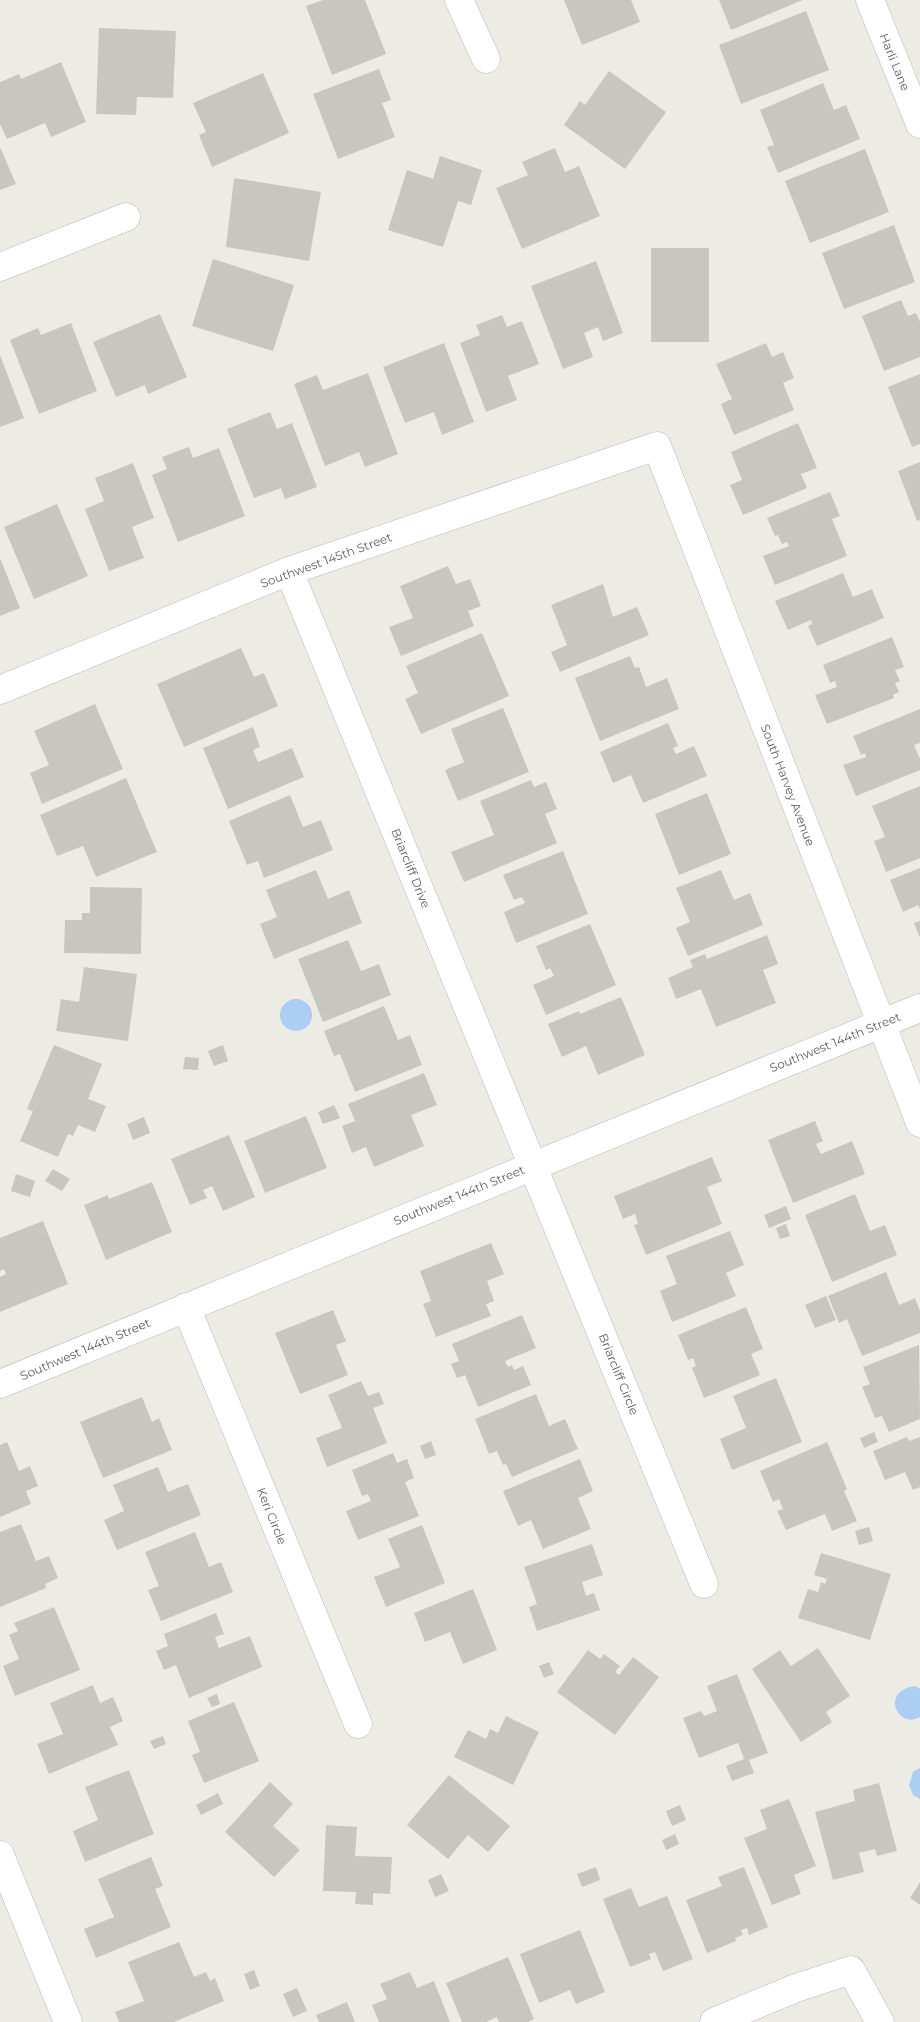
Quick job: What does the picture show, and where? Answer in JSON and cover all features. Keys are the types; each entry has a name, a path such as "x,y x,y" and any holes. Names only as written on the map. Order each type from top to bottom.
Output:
{"street":[{"path":"459,0 486,59"},
{"name":"Harli Lane","path":"870,0 920,124"},
{"path":"0,267 126,217"},
{"name":"Southwest 145th Street","path":"0,690 289,571 657,446"},
{"name":"South Harvey Avenue","path":"657,446 920,1123"},
{"name":"Briarcliff Drive","path":"289,571 533,1164"},
{"name":"Southwest 144th Street","path":"0,1384 533,1164 920,1008"},
{"name":"Briarcliff Circle","path":"533,1164 704,1584"},
{"name":"Keri Circle","path":"186,1307 358,1724"},
{"path":"0,1854 7,1892 68,2022"},
{"path":"714,2022 796,1988 851,1970 880,2022"}],"water":[{"path":"296,999 308,1003 312,1015 308,1027 296,1031 284,1027 280,1015 284,1003"},
{"path":"915,1686 920,1689 920,1717 912,1720 899,1714 895,1701 904,1689"},
{"path":"920,1768 920,1799 913,1795 909,1785 913,1772"}],"building":[{"path":"323,0 365,0 386,54 332,75 306,6"},
{"path":"564,0 631,0 640,22 582,45"},
{"path":"719,0 803,0 731,30"},
{"path":"806,11 829,70 741,104 719,45"},
{"path":"99,28 176,31 173,98 137,97 136,115 96,114"},
{"path":"61,62 86,122 51,137 45,123 7,139 0,124 0,82 19,74 21,79"},
{"path":"379,69 391,100 382,103 395,137 338,159 313,94"},
{"path":"609,71 666,112 625,169 564,125 580,101 585,105"},
{"path":"263,73 289,133 212,167 199,135 206,132 193,103"},
{"path":"823,83 834,110 846,105 860,139 778,173 767,147 774,145 760,110"},
{"path":"0,147 16,184 0,190"},
{"path":"555,148 565,172 579,166 600,216 522,249 496,188 528,175 522,162"},
{"path":"865,149 889,212 810,243 785,181"},
{"path":"440,156 482,170 471,205 458,201 443,247 388,230 407,170 433,179"},
{"path":"234,178 321,192 309,261 226,247"},
{"path":"894,225 915,282 844,309 822,253"},
{"path":"651,248 709,248 709,342 651,342"},
{"path":"213,259 294,285 273,351 192,326"},
{"path":"596,261 623,333 603,341 598,327 584,333 593,357 563,369 531,286"},
{"path":"901,300 908,316 916,313 920,322 920,357 884,371 862,316"},
{"path":"160,314 187,377 148,394 145,385 116,397 93,342"},
{"path":"502,315 507,327 522,321 539,364 508,376 517,400 486,412 460,343 480,335 476,325"},
{"path":"71,323 97,391 39,414 10,340 38,328 41,335"},
{"path":"444,343 474,422 442,435 434,412 405,423 383,367"},
{"path":"766,343 772,357 783,352 794,378 783,383 794,410 734,435 721,404 732,399 716,364"},
{"path":"0,355 24,418 0,427"},
{"path":"368,373 398,454 365,467 359,452 325,466 294,384 317,375 323,390"},
{"path":"920,374 920,444 912,447 888,387"},
{"path":"270,412 277,429 292,423 317,487 285,499 281,488 254,498 227,429"},
{"path":"798,423 817,468 801,474 807,488 743,515 730,485 742,480 731,452"},
{"path":"189,447 193,458 219,448 245,516 178,542 152,475 167,469 162,457"},
{"path":"920,462 920,520 917,521 898,471"},
{"path":"133,463 154,518 132,527 144,558 109,571 85,509 104,501 95,478"},
{"path":"830,492 840,516 832,519 847,556 775,585 763,556 789,546 787,542 782,544 778,535 775,536 767,518"},
{"path":"57,504 88,576 34,599 4,527"},
{"path":"0,558 20,608 0,616"},
{"path":"448,566 456,584 470,579 481,606 468,611 474,626 401,656 389,627 413,618 400,586"},
{"path":"843,573 853,597 872,589 884,618 817,646 808,626 812,624 811,620 788,630 775,601"},
{"path":"603,584 613,617 637,607 649,635 560,672 551,652 567,645 551,605"},
{"path":"482,633 509,696 421,734 405,699 418,693 406,666"},
{"path":"892,637 904,667 895,670 900,681 895,683 899,692 893,695 894,698 827,724 815,695 837,687 835,681 830,683 823,665"},
{"path":"241,648 254,677 264,673 278,706 184,747 157,684"},
{"path":"630,656 635,668 639,667 646,687 667,678 679,709 600,741 575,678"},
{"path":"95,704 123,769 42,804 30,773 49,765 34,731"},
{"path":"503,708 529,772 458,801 445,770 464,762 451,729"},
{"path":"920,709 920,743 914,745 920,759 920,770 856,796 843,765 866,757 865,753 861,755 853,736"},
{"path":"668,723 678,746 673,748 676,754 694,746 707,776 643,803 631,775 613,783 600,752"},
{"path":"253,727 260,747 253,750 258,762 292,748 304,777 228,809 203,748"},
{"path":"126,778 157,852 96,877 83,846 57,856 40,815"},
{"path":"531,780 534,787 546,782 557,809 545,814 557,843 464,882 451,852 494,835 480,801"},
{"path":"920,786 920,858 886,872 874,841 885,837 872,806"},
{"path":"707,793 731,854 679,875 655,814"},
{"path":"290,795 303,827 321,820 333,850 264,878 258,861 247,865 229,821"},
{"path":"563,851 588,914 516,943 504,912 525,903 522,897 514,900 503,875"},
{"path":"920,868 920,909 918,905 903,912 890,880"},
{"path":"316,870 328,899 349,890 362,923 274,959 260,924 277,917 266,890"},
{"path":"721,870 734,900 750,893 763,925 688,956 676,928 690,922 676,888"},
{"path":"90,887 142,888 141,954 64,953 65,920 82,920 82,913 90,913"},
{"path":"920,921 920,938 914,923"},
{"path":"590,924 616,985 546,1015 533,985 554,976 550,968 546,970 536,946"},
{"path":"767,935 778,964 763,970 776,1003 716,1027 701,989 676,999 668,978 693,967 690,960 705,954 707,959"},
{"path":"348,940 361,971 379,964 391,995 323,1022 298,959"},
{"path":"84,967 137,974 128,1041 56,1031 61,999 79,1002"},
{"path":"621,997 645,1055 598,1075 586,1046 562,1057 548,1024 579,1011 580,1014"},
{"path":"384,1006 398,1040 410,1035 422,1065 355,1092 340,1054 334,1056 324,1031"},
{"path":"54,1045 102,1064 88,1099 106,1106 95,1132 78,1125 73,1136 68,1134 58,1157 20,1141 33,1111 27,1109"},
{"path":"223,1045 228,1061 214,1066 208,1051"},
{"path":"185,1057 199,1058 198,1070 183,1069"},
{"path":"424,1073 437,1105 411,1115 424,1146 374,1167 366,1147 352,1153 342,1126 355,1121 348,1104"},
{"path":"334,1105 340,1118 323,1124 318,1112"},
{"path":"306,1116 327,1168 265,1193 244,1141"},
{"path":"144,1117 150,1133 133,1140 127,1124"},
{"path":"815,1121 823,1141 816,1144 821,1154 852,1141 865,1174 793,1203 768,1140"},
{"path":"229,1135 255,1197 223,1211 212,1186 203,1190 207,1198 190,1205 171,1159"},
{"path":"712,1157 722,1181 707,1187 722,1224 646,1255 634,1225 638,1224 635,1214 623,1219 614,1196"},
{"path":"53,1169 70,1179 62,1191 45,1181"},
{"path":"16,1174 35,1181 30,1197 11,1191"},
{"path":"152,1182 172,1232 106,1260 84,1205 108,1195 109,1199"},
{"path":"855,1194 870,1231 885,1225 897,1255 832,1282 805,1215"},
{"path":"786,1206 791,1219 769,1228 764,1215"},
{"path":"43,1221 68,1284 0,1312 0,1277 6,1274 4,1269 0,1271 0,1238"},
{"path":"786,1224 790,1236 780,1239 776,1228"},
{"path":"730,1231 744,1265 726,1273 736,1296 672,1322 660,1291 677,1284 666,1256"},
{"path":"491,1243 504,1274 487,1281 494,1301 486,1304 491,1316 436,1337 423,1304 431,1301 420,1271"},
{"path":"886,1272 899,1305 915,1298 920,1311 920,1333 862,1356 847,1319 839,1323 828,1296"},
{"path":"826,1296 836,1320 815,1328 805,1305"},
{"path":"746,1307 763,1349 751,1354 760,1375 704,1398 692,1368 696,1366 693,1358 688,1360 678,1335"},
{"path":"333,1310 346,1341 336,1345 348,1375 300,1394 275,1333"},
{"path":"522,1315 536,1348 505,1361 508,1367 512,1365 514,1370 523,1366 531,1385 478,1407 465,1375 457,1378 451,1364 459,1361 452,1344"},
{"path":"919,1345 920,1419 889,1432 882,1416 875,1418 862,1387 870,1384 863,1367"},
{"path":"776,1378 802,1442 732,1470 720,1439 746,1428 733,1396"},
{"path":"361,1381 368,1396 379,1392 384,1404 373,1408 387,1443 327,1467 316,1438 342,1428 328,1395"},
{"path":"536,1394 549,1426 565,1419 578,1449 512,1477 506,1464 503,1465 497,1451 489,1454 475,1419"},
{"path":"142,1397 152,1422 159,1418 172,1450 103,1478 80,1422"},
{"path":"874,1432 878,1442 864,1448 860,1438"},
{"path":"907,1437 909,1441 920,1437 920,1487 913,1490 905,1472 885,1480 873,1451"},
{"path":"431,1441 436,1455 425,1459 420,1446"},
{"path":"7,1442 19,1471 30,1466 38,1486 26,1491 31,1504 0,1517 0,1445"},
{"path":"827,1442 847,1489 844,1491 857,1521 832,1531 825,1514 786,1530 777,1511 783,1509 779,1499 773,1502 760,1471"},
{"path":"393,1453 397,1463 407,1459 414,1478 405,1482 419,1516 358,1540 346,1511 371,1501 368,1494 362,1496 352,1470"},
{"path":"580,1459 593,1491 578,1498 591,1529 543,1549 531,1520 518,1526 503,1491"},
{"path":"158,1467 168,1492 188,1484 201,1515 117,1550 104,1520 124,1511 113,1485"},
{"path":"21,1524 36,1561 49,1556 58,1578 45,1584 46,1588 0,1607 0,1532"},
{"path":"422,1525 445,1583 386,1607 374,1577 400,1567 388,1539"},
{"path":"869,1527 873,1541 859,1545 855,1531"},
{"path":"195,1532 209,1567 221,1562 233,1592 161,1621 148,1590 159,1586 145,1552"},
{"path":"592,1544 603,1575 582,1582 586,1596 594,1593 600,1610 537,1631 529,1607 537,1604 524,1567"},
{"path":"821,1553 891,1574 870,1640 798,1618 808,1589 818,1592 821,1582 825,1584 827,1579 814,1575"},
{"path":"473,1589 497,1650 463,1664 450,1632 425,1642 414,1613"},
{"path":"54,1607 80,1670 15,1696 3,1666 19,1659 9,1635 18,1631 14,1623"},
{"path":"216,1613 224,1634 215,1637 219,1648 250,1636 262,1667 189,1698 176,1665 164,1670 156,1651 168,1646 164,1634"},
{"path":"818,1648 850,1696 826,1712 832,1722 801,1742 752,1669 780,1650 791,1666"},
{"path":"588,1650 600,1659 604,1654 620,1666 615,1672 619,1675 633,1657 659,1677 615,1735 557,1692"},
{"path":"549,1662 554,1674 544,1678 539,1666"},
{"path":"737,1674 768,1753 749,1760 754,1773 732,1781 726,1766 744,1759 738,1743 699,1758 683,1718 701,1711 704,1716 717,1711 707,1686"},
{"path":"93,1685 100,1703 113,1697 123,1721 110,1727 118,1745 49,1774 37,1744 63,1734 50,1703"},
{"path":"217,1694 220,1704 212,1707 207,1698"},
{"path":"234,1702 259,1761 204,1783 192,1755 200,1752 188,1721"},
{"path":"506,1716 539,1732 513,1785 454,1757 468,1730 486,1739 490,1729 498,1733"},
{"path":"163,1736 166,1744 154,1749 150,1741"},
{"path":"129,1770 154,1834 85,1862 73,1831 98,1820 85,1787"},
{"path":"449,1775 510,1826 488,1852 468,1835 448,1859 407,1825"},
{"path":"270,1782 293,1804 273,1826 300,1850 274,1877 225,1832"},
{"path":"879,1783 897,1851 877,1856 875,1849 859,1853 864,1872 833,1880 815,1812 855,1801 853,1790"},
{"path":"218,1793 223,1804 201,1815 196,1805"},
{"path":"789,1799 816,1866 794,1875 801,1894 772,1905 744,1838 767,1829 760,1810"},
{"path":"680,1805 686,1820 672,1826 666,1811"},
{"path":"326,1825 357,1827 355,1856 392,1857 390,1894 373,1893 373,1905 355,1904 356,1892 323,1891"},
{"path":"675,1834 679,1844 666,1850 662,1840"},
{"path":"151,1857 163,1886 155,1889 171,1927 96,1958 84,1929 114,1917 98,1879"},
{"path":"596,1867 600,1880 582,1887 577,1874"},
{"path":"744,1867 768,1927 749,1935 747,1928 741,1930 743,1935 735,1938 736,1941 707,1953 686,1900 722,1886 718,1877"},
{"path":"441,1874 449,1891 435,1897 428,1880"},
{"path":"920,1882 920,1905 910,1898"},
{"path":"631,1888 639,1907 667,1896 693,1959 663,1971 655,1952 649,1954 651,1959 630,1967 603,1899"},
{"path":"580,1930 605,1992 576,2004 570,1990 539,2003 520,1954"},
{"path":"179,1942 194,1977 206,1972 210,1981 215,1978 224,2001 174,2022 119,2022 115,2012 144,2001 128,1962"},
{"path":"508,1957 534,2019 528,2022 499,2022 497,2017 486,2022 462,2022 446,1983"},
{"path":"254,1970 260,1986 250,1990 244,1974"},
{"path":"410,1972 417,1988 434,1981 450,2022 379,2022 372,2005 387,1999 380,1984"},
{"path":"297,1988 307,2011 293,2017 283,1994"},
{"path":"347,2002 355,2022 319,2022 316,2015"}]}
